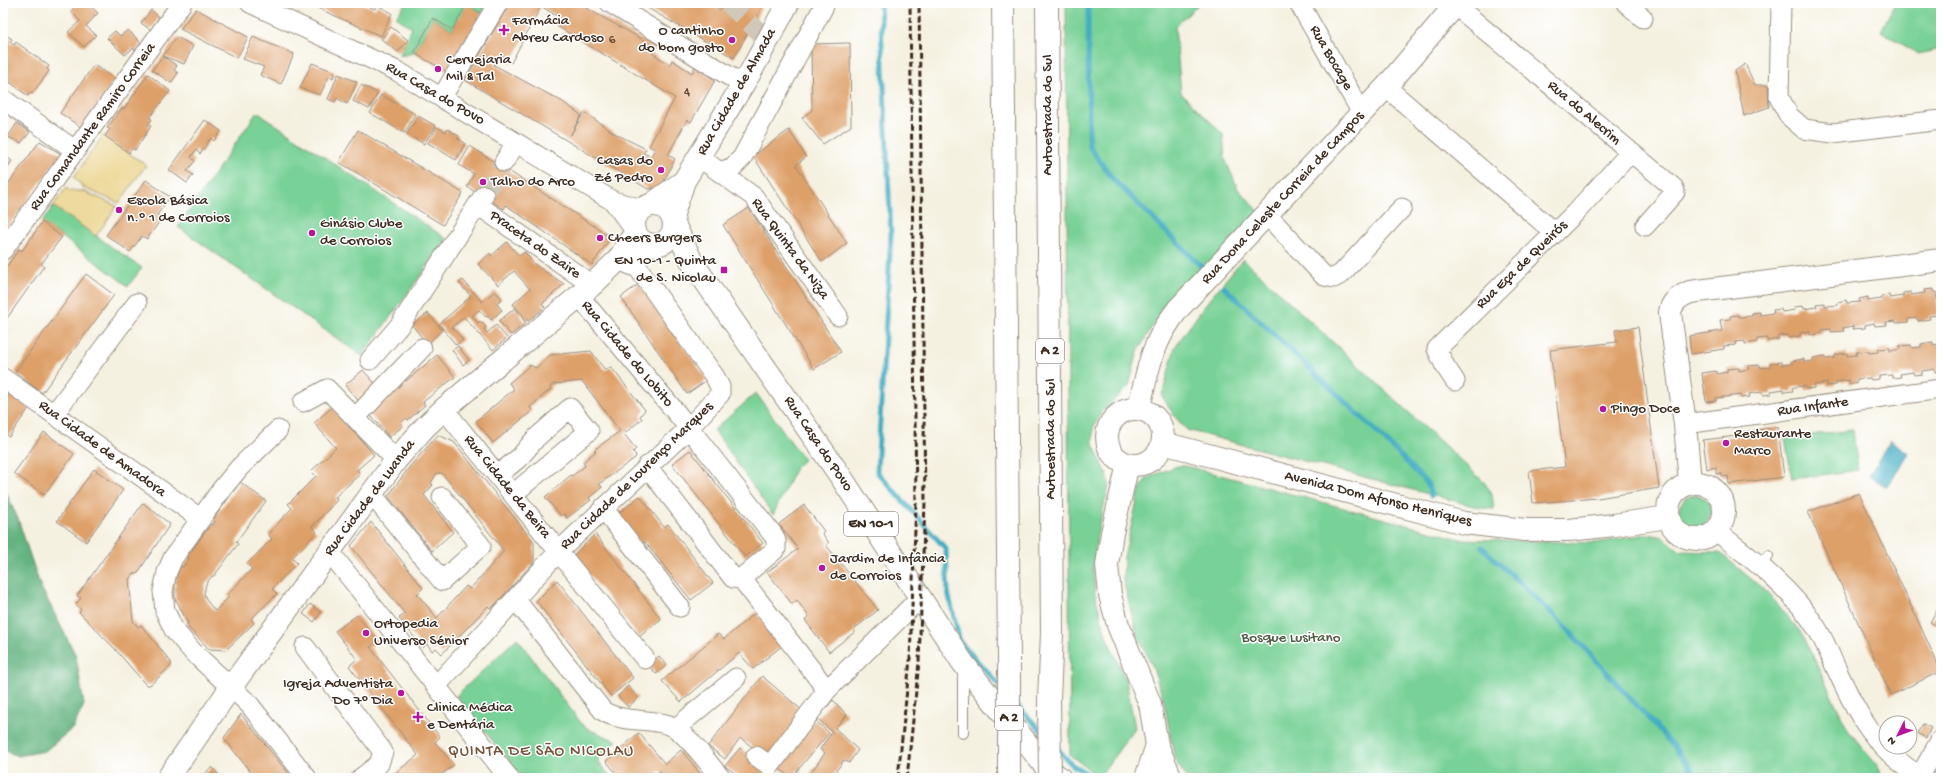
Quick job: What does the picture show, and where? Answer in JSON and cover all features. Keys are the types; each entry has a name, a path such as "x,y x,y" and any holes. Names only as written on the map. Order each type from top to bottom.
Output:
{"main road":[{"name":"Rua Cidade de Almada","path":"655,232 788,3"},
{"name":"A 2","path":"1003,3 1009,778"},
{"name":"Autoestrada do Sul","path":"1047,3 1052,625 1049,699 1050,778"},
{"name":"Rua Dona Celeste Correia de Campos","path":"1139,408 1152,354 1164,327 1178,309 1386,88 1456,4"},
{"name":"Rua Cidade de Almada","path":"647,207 684,181"},
{"path":"647,207 663,207 655,232 634,219 647,207"},
{"name":"Rua Cidade de Luanda","path":"168,778 231,687 371,493 396,460 425,427 444,409 585,291 618,260 655,232"},
{"name":"Rua Casa do Povo","path":"655,232 692,262 839,474 963,663 1045,766 1060,778"},
{"path":"1690,483 1685,424 1670,313 1674,303 1684,294 1697,291 1941,260"},
{"path":"1139,408 1148,411 1158,421 1163,434 1162,443 1159,452 1146,463 1137,465 1128,464 1112,454 1108,446 1106,436 1110,422 1120,412 1139,408"},
{"name":"Avenida Dom Afonso Henriques","path":"1162,443 1464,523 1524,530 1569,530 1668,517"},
{"path":"1128,464 1112,534 1107,565 1110,595 1118,625 1150,704 1157,745 1170,778"},
{"path":"1690,483 1698,483 1713,489 1722,501 1723,517 1716,531 1709,536 1700,539 1684,536 1671,525 1668,517 1669,503 1675,492 1682,486 1690,483"},
{"path":"1146,778 1157,745"}],"street":[{"name":"Rua Comandante Ramiro Correia","path":"3,250 182,3"},
{"name":"Rua Casa do Povo","path":"250,3 397,71 613,201 655,232"},
{"path":"442,97 498,3"},
{"path":"610,3 742,84"},
{"name":"Rua Bocage","path":"1299,3 1362,113"},
{"path":"1626,3 1643,18"},
{"path":"1781,3 1780,96 1789,116 1804,129 1833,133 1941,120"},
{"name":"Rua do Alecrim","path":"1456,4 1630,153 1674,188 1675,192 1645,226"},
{"path":"720,172 733,167 742,158 824,6"},
{"path":"1386,88 1555,233"},
{"path":"4,102 76,151"},
{"path":"504,162 516,142"},
{"name":"Rua Eça de Queirós","path":"1455,381 1436,350 1555,233 1630,153"},
{"name":"Rua Quinta da Niza","path":"699,157 754,197 838,316"},
{"name":"Praceta do Zaire","path":"370,360 400,325 481,200 585,291"},
{"name":"Rua Casa do Povo","path":"613,201 647,207"},
{"path":"1267,215 1324,276 1334,278 1341,274 1402,208"},
{"name":"Rua Cidade de Lourenço Marques","path":"436,686 516,600 559,551 647,466 689,428 720,394 720,387 638,268 618,260"},
{"name":"Rua Cidade do Lobito","path":"585,291 775,539 776,544 774,550 741,578"},
{"path":"54,414 137,303"},
{"path":"355,418 422,348"},
{"name":"Rua Cidade de Amadora","path":"3,378 201,519"},
{"path":"303,402 327,389 396,460"},
{"name":"Rua Infante","path":"1685,424 1941,389"},
{"path":"498,475 520,457 536,438 570,408 589,431 513,494"},
{"name":"Rua Cidade da Beira","path":"444,409 645,659"},
{"path":"278,430 239,468 173,558 167,572 163,591 165,611 174,630 193,652 249,704 307,778"},
{"path":"647,466 733,578 736,580 741,578 827,690"},
{"path":"371,493 442,581 481,546 442,497"},
{"path":"603,508 680,607"},
{"path":"1716,531 1764,561 1780,584 1800,605 1817,628 1855,709 1869,731 1884,749 1922,777 1941,740"},
{"path":"329,551 509,778"},
{"path":"756,756 770,766 827,690 920,598"},
{"path":"516,600 604,711 614,715 666,724 676,728 721,778"},
{"path":"305,647 383,752 379,764 361,778"},
{"path":"676,728 736,678"}],"lane":[{"path":"963,663 963,733"}],"green space":[{"path":"406,3 486,3 482,14 467,4 452,30 433,18 414,53 399,56 412,28 396,17"},
{"path":"1066,3 1200,3 1175,27 1181,93 1223,134 1225,159 1238,189 1259,211 1153,325 1138,351 1129,386 1102,411 1093,428 1093,444 1107,474 1109,485 1097,535 1093,569 1095,594 1106,636 1126,680 1135,728 1099,777 1070,755"},
{"path":"1895,3 1941,3 1941,49 1918,54 1881,31"},
{"name":"Ginásio Clube de Corroios","path":"257,112 447,239 362,356 178,227"},
{"path":"53,206 142,268 128,286 42,222"},
{"path":"1243,259 1484,482 1492,495 1494,509 1481,508 1187,430 1175,417 1162,396 1175,347 1208,301"},
{"path":"756,393 804,460 796,467 773,515 714,430"},
{"path":"1853,430 1858,470 1792,479 1785,438"},
{"name":"Bosque Lusitano","path":"1177,466 1186,466 1460,539 1596,543 1647,534 1663,537 1680,551 1719,552 1768,593 1803,635 1848,730 1880,769 1881,778 1187,778 1174,756 1164,701 1152,665 1137,634 1123,580 1124,557 1140,489 1147,478"},
{"path":"3,485 18,519 40,585 76,656 84,705 73,728 45,751 18,756 3,750"},
{"path":"1692,495 1698,495 1708,502 1711,511 1710,517 1704,524 1698,527 1692,527 1682,520 1679,514 1679,508 1686,498"},
{"path":"517,638 581,723 590,730 617,741 600,756 599,763 612,778 523,778 456,696"}],"sand":[{"path":"103,135 146,165 119,203 84,188 74,177"},
{"path":"66,188 70,191 83,191 117,206 96,236 53,206"}],"water":[{"path":"1890,440 1909,453 1887,487 1869,476"}],"building":[{"path":"79,3 87,3 98,13 86,26 96,35 84,47 68,32 80,21 71,11"},
{"path":"306,3 361,3 375,9 377,5 392,13 381,36"},
{"path":"510,3 577,3 656,47 652,53 670,65 672,60 692,73 695,67 715,80 691,122 687,120 668,155 675,159 661,187 648,189 465,80","holes":["541,6 561,19 557,26 675,98 649,146 655,149 651,156 643,153 646,149 614,133 584,112 570,136 581,115 563,102 494,65 501,55 511,63"]},
{"path":"639,3 709,3 720,10 724,3 764,3 734,58"},
{"path":"467,4 482,14 449,73 414,53 433,18 452,30"},
{"path":"196,9 248,37 237,58 180,29"},
{"path":"151,10 159,17 151,30 141,23"},
{"path":"391,27 408,40 398,52 381,39"},
{"path":"128,30 141,43 136,51 133,48 125,55 107,38 115,31 120,36"},
{"path":"3,33 12,39 10,42 12,44 14,45 16,42 49,66 47,69 49,71 32,94 30,93 28,96 3,77"},
{"path":"177,37 193,46 184,64 163,56"},
{"path":"253,37 294,54 281,84 260,75 264,67 243,59"},
{"path":"850,43 851,126 823,144 802,118 812,110 811,44"},
{"path":"163,56 177,66 174,70 178,73 171,83 152,70"},
{"path":"312,63 335,72 333,78 329,76 320,95 300,88"},
{"path":"1745,64 1755,85 1768,85 1769,107 1744,116 1735,71"},
{"path":"94,65 115,79 82,128 60,113"},
{"path":"148,74 170,91 149,118 152,119 148,125 151,126 135,150 132,148 129,153 105,136 110,129 107,128 122,108 124,109"},
{"path":"338,74 357,82 347,104 337,98 335,102 328,99"},
{"path":"361,85 378,93 369,109 353,101"},
{"path":"381,95 415,114 405,133 370,113"},
{"path":"418,116 436,126 424,144 407,134"},
{"path":"205,120 221,131 214,141 211,138 200,154 196,150 191,157 195,161 187,171 193,175 187,183 169,170"},
{"path":"17,123 30,132 21,143 8,137"},
{"path":"437,127 446,132 447,129 459,136 458,139 465,143 456,160 428,143"},
{"path":"358,130 463,193 443,225 339,162"},
{"path":"789,130 806,157 796,165 847,243 822,262 753,156"},
{"path":"40,141 61,154 3,234 3,191"},
{"path":"470,146 611,237 592,265 506,205 504,209 467,187 474,174 459,165"},
{"path":"3,154 12,161 3,174"},
{"path":"146,180 170,197 157,215 162,218 147,239 142,236 130,252 106,235"},
{"path":"749,208 841,352 814,369 723,225"},
{"path":"42,222 62,237 41,264 44,266 5,321 3,320 3,272 19,249 22,251"},
{"path":"507,242 519,256 525,252 534,264 564,284 542,304 545,307 528,321 513,304 530,289 514,271 498,285 478,264 490,253 491,256"},
{"path":"86,274 114,295 42,393 15,372"},
{"path":"463,280 482,302 495,291 502,299 496,303 502,310 491,320 479,310 472,316 478,323 480,321 486,327 484,329 487,333 496,325 507,338 493,350 464,317 452,327 463,340 456,345 439,324 471,296 459,283"},
{"path":"639,284 707,380 687,394 621,297"},
{"path":"1933,289 1933,292 1936,292 1939,315 1929,316 1930,319 1918,321 1917,318 1908,319 1908,322 1886,322 1887,325 1875,326 1874,323 1865,325 1865,328 1853,329 1853,326 1843,328 1844,331 1831,332 1831,329 1822,330 1822,333 1810,335 1810,332 1800,333 1800,336 1788,338 1788,335 1778,336 1779,339 1767,341 1767,338 1757,339 1757,342 1745,344 1745,341 1735,342 1736,345 1724,346 1724,349 1691,354 1689,336 1722,331 1720,320 1730,319 1730,316 1752,316 1752,313 1760,312 1760,315 1774,313 1773,310 1781,309 1782,312 1795,310 1795,307 1803,306 1804,309 1817,307 1816,304 1825,303 1825,306 1838,305 1838,302 1846,300 1847,303 1860,302 1859,299 1868,297 1868,301 1881,299 1881,296 1889,295 1890,298 1903,296 1903,293 1911,292 1911,295 1925,293 1924,290"},
{"path":"515,308 526,323 511,335 499,321"},
{"path":"428,313 442,330 427,344 412,325"},
{"name":"Pingo Doce","path":"1638,327 1659,488 1598,498 1533,503 1529,471 1565,467 1550,350 1617,342 1615,330"},
{"path":"1933,342 1933,345 1941,344 1941,371 1935,372 1935,369 1922,371 1922,374 1914,375 1913,372 1900,374 1901,377 1892,378 1892,375 1879,376 1879,379 1871,380 1870,378 1857,379 1857,382 1849,384 1849,380 1836,382 1836,385 1827,386 1827,383 1814,385 1814,388 1806,389 1805,386 1795,387 1792,388 1793,391 1784,392 1784,389 1771,391 1771,394 1763,395 1762,392 1749,394 1750,397 1741,398 1741,395 1716,398 1716,401 1706,402 1702,373 1716,371 1717,374 1727,372 1727,369 1739,368 1739,371 1749,369 1748,366 1760,365 1761,368 1770,367 1770,363 1782,362 1782,365 1792,364 1792,361 1804,359 1804,362 1813,361 1813,358 1825,356 1826,359 1835,358 1835,355 1847,353 1847,356 1857,355 1856,352 1878,352 1878,349 1890,348 1890,351 1900,349 1899,346 1911,345 1912,348 1921,347 1921,344"},
{"path":"458,346 469,360 463,365 452,350"},
{"path":"591,351 605,370 611,367 645,410 640,416 642,419 624,434 636,449 633,452 636,455 635,458 599,484 602,487 589,498 591,500 567,518 564,514 561,516 545,497 571,475 572,476 585,466 583,462 596,451 594,450 620,431 582,381 554,384 550,387 551,389 530,407 532,411 493,443 476,421 514,389 509,383 530,365 536,368 550,355"},
{"path":"437,355 455,377 423,402 425,405 408,420 406,418 401,423 403,426 389,437 367,411 403,378 406,381"},
{"path":"363,370 380,389 362,405 345,385"},
{"path":"3,389 29,408 9,437 3,433"},
{"path":"332,407 374,455 357,470 360,474 335,497 337,500 312,527 317,532 292,558 297,563 272,589 277,594 251,619 254,623 226,650 209,649 186,625 188,624 177,601 175,601 175,582 180,566 183,567 189,558 187,557 211,524 213,525 215,522 213,520 240,482 266,501 236,542 238,544 214,576 212,576 206,584 204,594 207,601 215,611 229,597 227,595 252,569 247,564 272,539 268,534 292,508 288,504 316,476 311,471 336,448 314,423"},
{"path":"1778,427 1784,477 1729,484 1728,476 1722,477 1722,473 1716,474 1716,467 1707,469 1703,440 1737,436 1736,433"},
{"path":"44,432 74,454 44,495 14,473"},
{"path":"438,435 454,442 534,542 534,562 491,609 488,606 442,654 436,648 432,651 427,644 423,648 399,618 405,614 351,546 371,522 423,588 417,594 437,618 466,586 470,589 504,551 442,473 437,473 431,483 433,485 424,495 453,532 432,551 388,496 411,465"},
{"path":"690,450 763,543 745,557 672,464"},
{"path":"94,469 123,490 86,542 57,521"},
{"path":"1859,493 1941,671 1891,695 1808,512"},
{"path":"640,496 664,527 668,524 713,583 691,600 645,542 640,545 616,515"},
{"path":"143,503 170,524 137,574 134,573 129,579 133,621 138,627 141,625 171,662 171,666 150,685 146,685 115,649 79,612 81,610 76,604 81,598 77,596"},
{"name":"Jardim de Infância de Corroios","path":"804,505 824,531 822,533 829,543 826,545 878,610 854,629 856,631 829,652 805,620 809,617 797,600 792,604 767,572 798,549 779,524"},
{"path":"595,534 661,619 639,637 574,555"},
{"path":"557,580 633,678 611,696 536,601"},
{"path":"1941,603 1941,628 1930,622"},
{"path":"310,604 321,612 314,622 303,614"},
{"path":"756,612 783,645 753,669 739,653 681,702 662,681 718,634 724,639"},
{"path":"357,615 378,641 370,647 440,737 435,742 454,765 437,778 389,778 418,755 349,666 357,659 335,631"},
{"path":"659,656 667,665 656,674 649,665"},
{"path":"762,676 804,712 768,758 740,738 725,759 708,746"},
{"path":"628,686 638,698 628,707 618,696"},
{"path":"833,700 847,715 835,728 858,750 849,763 844,760 831,778 807,778 825,753 820,749 832,732 817,718"},
{"path":"241,714 292,778 255,778 224,738"},
{"path":"815,720 829,733 791,778 776,766"},
{"path":"1923,724 1931,728 1926,738 1918,734"},
{"path":"639,733 665,764 681,750 704,778 666,778 660,771 651,778 620,778 606,761"},
{"path":"740,748 773,774 770,778 741,778 725,766"},
{"path":"212,767 222,778 200,778"}],"waterway":[{"path":"880,3 891,235 877,472 946,549 948,592 960,642 1002,688"},
{"path":"1088,3 1089,146 1113,179 1201,266"},
{"path":"1223,286 1377,432 1428,484 1431,496"},
{"path":"1482,547 1561,622 1669,741 1698,778"},
{"path":"1016,704 1042,732"},
{"path":"1057,748 1072,765 1095,778"}],"tunnel":[{"path":"728,3 768,40"},
{"path":"484,195 504,162"}],"railway":[{"path":"898,778 910,659 916,503 910,3"},
{"path":"907,778 919,662 925,502 919,3"}],"place":[{"name":"Farmácia Abreu Cardoso","path":"504,30"},
{"name":"O cantinho do bom gosto","path":"732,40"},
{"name":"Cervejaria Mil & Tal","path":"438,69"},
{"name":"Casas do Zé Pedro","path":"661,170"},
{"name":"Talho do Arco","path":"483,182"},
{"name":"Escola Básica n.º 1 de Corroios","path":"119,210"},
{"name":"Ginásio Clube de Corroios","path":"312,233"},
{"name":"Cheers Burgers","path":"600,238"},
{"name":"EN 10-1 - Quinta de S. Nicolau","path":"724,270"},
{"name":"Pingo Doce","path":"1603,409"},
{"name":"Restaurante Marco","path":"1726,443"},
{"name":"Jardim de Infância de Corroios","path":"822,568"},
{"name":"Ortopedia Universo Sénior","path":"366,633"},
{"name":"Igreja Adventista Do 7º Dia","path":"401,693"},
{"name":"Clinica Médica e Dentária","path":"418,717"}],"district":[{"name":"QUINTA DE SÃO NICOLAU","path":"541,752"}]}
